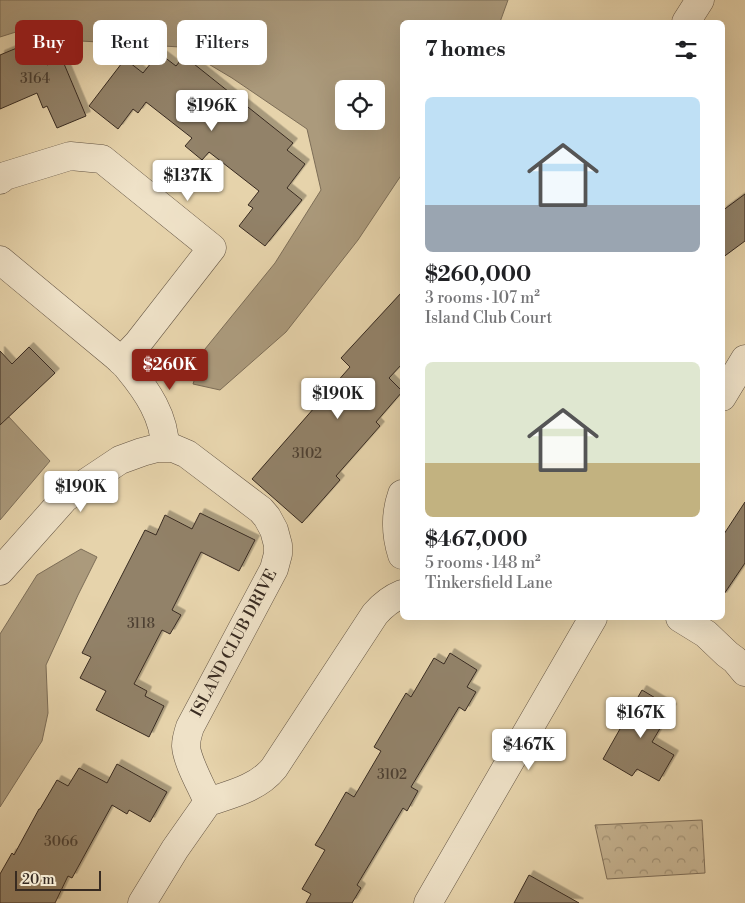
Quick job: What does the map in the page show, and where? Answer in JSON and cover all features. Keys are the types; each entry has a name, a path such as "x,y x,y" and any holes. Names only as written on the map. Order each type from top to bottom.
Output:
{"street":[{"path":"687,20 700,0"},
{"path":"0,180 5,176 70,156 102,159 212,248 138,343 121,361"},
{"path":"0,260 126,366 136,378 160,418 164,432 165,448 149,449 120,460 81,486 65,498 0,571"},
{"path":"725,392 745,359"},
{"name":"ISLAND CLUB DRIVE","path":"165,448 173,448 187,454 261,510 274,530 278,545 271,575 190,727 186,740 189,759 208,802"},
{"path":"400,504 397,518 397,533 400,546"},
{"path":"142,903 175,849 208,802 250,787 269,774 375,614 400,595"},
{"path":"428,903 592,620"},
{"path":"683,620 706,634 735,660 745,672"}],"green space":[{"path":"702,820 705,873 607,879 595,825"}],"shaded area":[{"path":"0,0 508,0 501,20 400,20 400,177 358,240 286,332 220,390 193,384 205,349 275,263 321,190 307,129 210,65 267,65 267,20 177,20 177,47 167,46 167,20 93,20 93,42 83,41 83,20 15,20 15,32 0,37"},
{"path":"9,417 50,461 0,520 0,419"},
{"path":"81,549 97,557 46,665 48,713 42,741 0,807 0,634 37,575"}],"building":[{"path":"15,49 15,65 65,65 86,116 57,128 47,106 43,108 37,93 0,109 0,55"},
{"path":"167,59 176,66 195,65 293,143 287,150 305,164 287,188 302,200 265,246 239,226 253,208 248,205 259,191 209,152 202,160 185,146 192,138 146,102 138,113 133,109 118,129 89,106 120,65 133,65 143,73 149,65 167,65"},
{"path":"745,194 745,241 725,256 725,209"},
{"path":"400,294 400,366 389,378 400,389 400,394 376,422 380,426 336,476 340,480 302,523 252,479 350,367 341,358"},
{"path":"29,347 55,373 0,425 0,351 12,364"},
{"path":"745,502 745,563 725,593 725,532"},
{"path":"200,513 255,540 239,571 201,552 172,610 181,615 170,634 162,630 134,684 147,691 145,696 164,706 149,737 96,710 106,691 80,678 91,657 82,653 145,530 156,535 165,515 192,529"},
{"path":"450,653 477,670 467,687 476,692 465,711 459,707 411,787 418,791 407,811 403,808 357,885 361,888 352,903 306,903 311,894 302,889 325,850 315,845 346,792 354,797 381,751 374,747 406,693 411,697 434,658 444,664"},
{"path":"642,690 672,708 652,742 674,755 659,781 637,769 632,776 603,759"},
{"path":"117,764 167,792 150,822 129,810 127,814 112,805 72,878 68,876 55,903 0,903 0,874 12,853 14,855 57,780 68,786 79,768 107,783"},
{"path":"529,875 579,903 514,903"}]}
